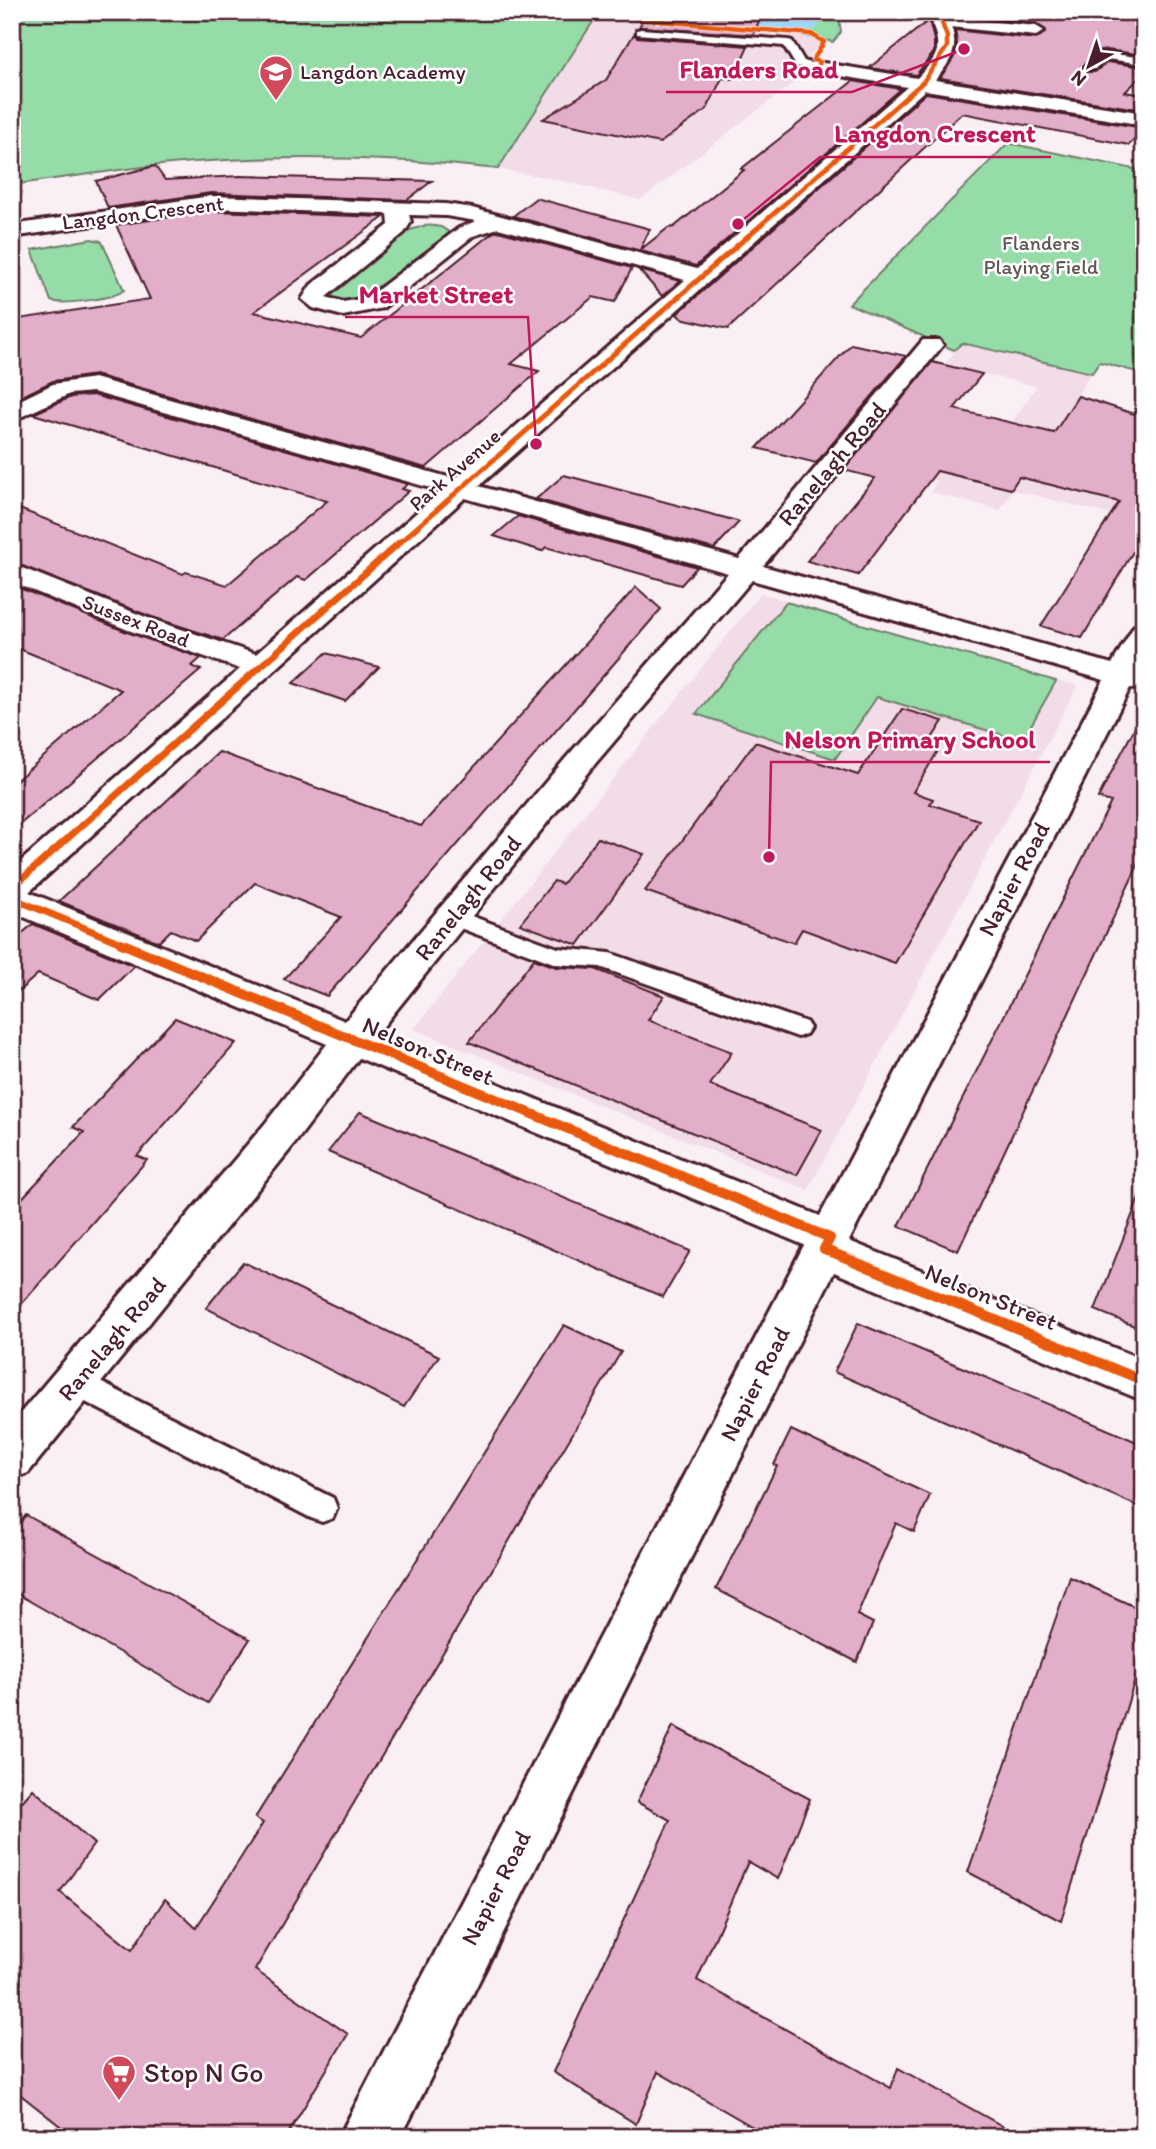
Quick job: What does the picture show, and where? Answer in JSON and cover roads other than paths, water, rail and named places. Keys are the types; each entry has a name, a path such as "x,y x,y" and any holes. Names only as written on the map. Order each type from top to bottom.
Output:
{"street":[{"path":"939,17 1036,32"},
{"name":"Park Avenue","path":"17,880 913,91 943,57 947,47 947,37 939,17"},
{"path":"817,67 913,91 1144,119"},
{"name":"Langdon Crescent","path":"12,231 211,202 400,215 448,223 466,232"},
{"name":"Langdon Crescent","path":"400,215 446,209 700,277"},
{"path":"400,215 397,229 319,290 313,299 325,306 342,310 360,309 375,303 466,232 497,221"},
{"name":"Ranelagh Road","path":"12,1458 278,1136 351,1040 931,345"},
{"path":"12,414 55,390 76,383 94,385 1133,679"},
{"name":"Sussex Road","path":"12,572 138,624 261,666"},
{"name":"Napier Road","path":"369,2137 827,1244 1133,679 1144,632"},
{"name":"Nelson Street","path":"17,880 351,1040 1144,1381"}],"lane":[{"path":"641,32 788,43 800,64 817,67"},
{"path":"1091,67 1099,57 1107,55 1144,61"},
{"path":"452,918 556,956 602,959 798,1028"},
{"path":"76,1383 321,1508"}],"waterway":[{"path":"671,12 803,21"}],"place":[{"name":"Flanders Road","path":"964,49"},
{"name":"Langdon Academy","path":"276,102"},
{"name":"Langdon Crescent","path":"738,224"},
{"name":"Market Street","path":"536,444"},
{"name":"Nelson Primary School","path":"769,857"},
{"name":"Stop N Go","path":"119,2102"}],"park label":[{"name":"Flanders Playing Field","path":"1041,255"}]}
